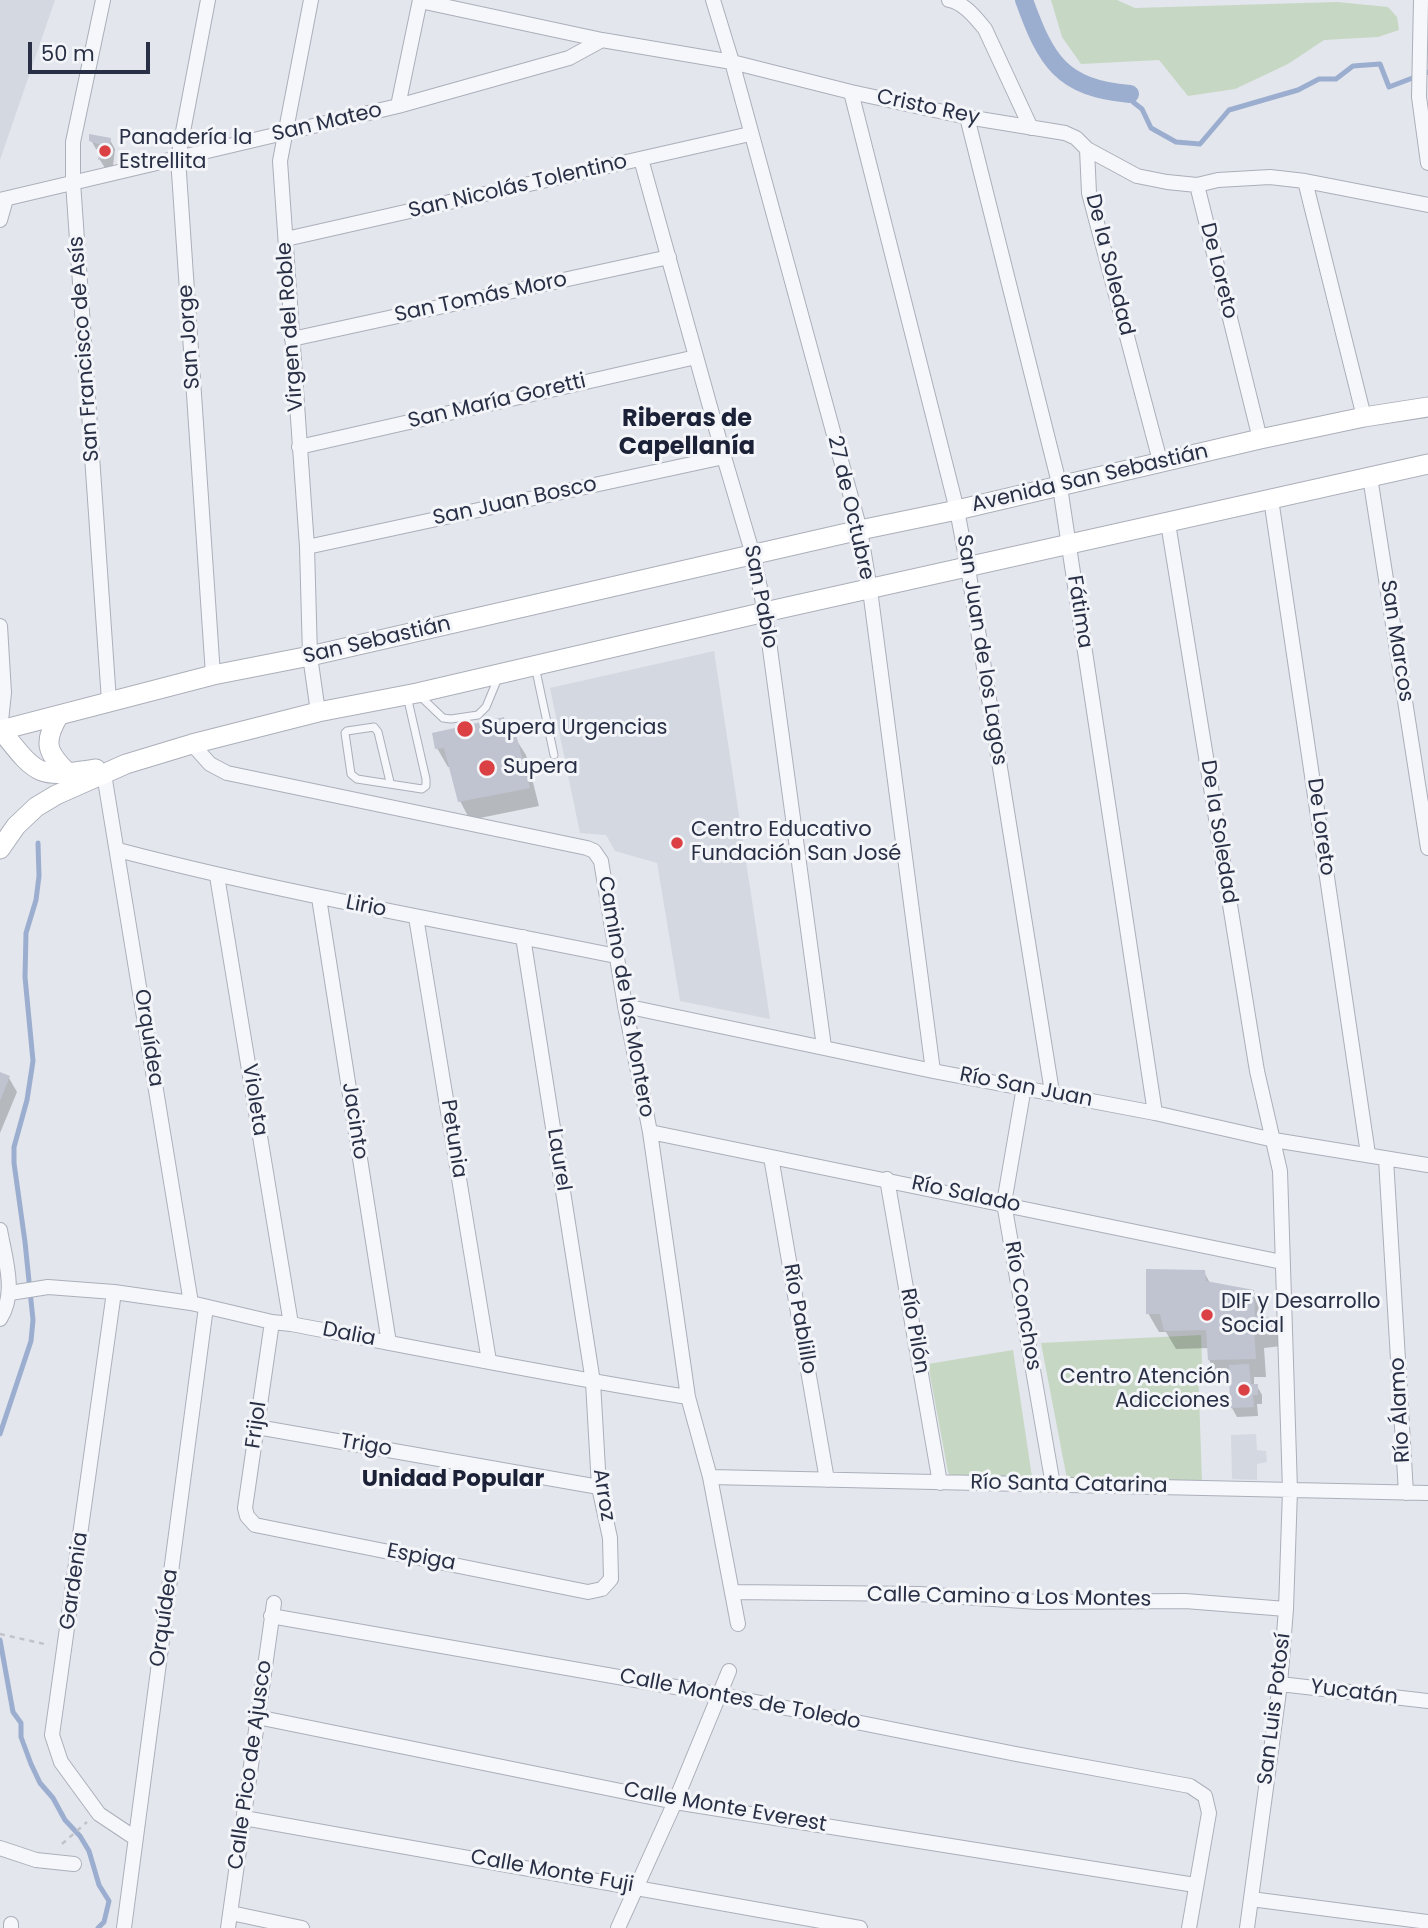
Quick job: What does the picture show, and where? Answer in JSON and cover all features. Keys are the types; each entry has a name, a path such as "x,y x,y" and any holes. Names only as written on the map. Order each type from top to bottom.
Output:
{"main road":[{"name":"Avenida San Sebastián","path":"753,555 1364,416 1428,407"},
{"path":"0,733 36,769 53,775 125,764 318,712 412,694 1428,464"},
{"name":"San Sebastián","path":"0,733 109,701 213,676 753,555"},
{"path":"59,715 49,733 48,742 56,761 68,773"},
{"path":"0,849 16,827 36,807 125,764"}],"street":[{"name":"San Francisco de Asís","path":"103,0 74,142 73,182 109,701"},
{"name":"San Jorge","path":"208,0 178,158 213,676"},
{"name":"Virgen del Roble","path":"311,0 280,161 307,547 310,656 318,712"},
{"name":"Cristo Rey","path":"420,0 601,40 732,62 967,117 1065,133 1076,138 1087,149 1137,176 1197,185 1218,180 1270,177 1305,181 1428,205"},
{"path":"398,106 420,0"},
{"name":"27 de Octubre","path":"713,0 860,530 933,1071"},
{"path":"949,0 956,1 974,15 985,29 1031,128"},
{"path":"1421,0 1419,97 1428,163"},
{"name":"San Mateo","path":"3,200 398,106 569,58 601,40"},
{"name":"San Juan de los Lagos","path":"851,92 957,510 1052,1093"},
{"name":"Fátima","path":"967,117 1060,487 1155,1113"},
{"name":"San Nicolás Tolentino","path":"286,239 750,134"},
{"name":"De la Soledad","path":"1087,149 1089,193 1160,461"},
{"name":"San Pablo","path":"641,159 753,555 765,612 824,1047"},
{"path":"1305,181 1364,416"},
{"name":"De Loreto","path":"1197,185 1260,439"},
{"path":"0,220 3,200"},
{"name":"San Tomás Moro","path":"292,339 669,257"},
{"name":"San María Goretti","path":"299,447 696,357"},
{"name":"San Juan Bosco","path":"307,547 724,457"},
{"name":"San Marcos","path":"1370,477 1428,848"},
{"name":"De Loreto","path":"1271,499 1368,1154"},
{"name":"De la Soledad","path":"1168,523 1256,1071 1280,1171 1282,1262"},
{"path":"0,626 0,733"},
{"name":"Camino de los Montero","path":"192,744 210,764 227,773 594,851 601,861 625,1006 650,1132 688,1397 710,1477 738,1624"},
{"name":"Orquídea","path":"99,776 118,850 191,1303"},
{"name":"Lirio","path":"118,850 217,876 319,898 616,956"},
{"name":"Violeta","path":"217,876 291,1324"},
{"name":"Jacinto","path":"319,898 389,1343"},
{"name":"Petunia","path":"416,917 489,1361"},
{"name":"Laurel","path":"523,937 593,1382"},
{"name":"Río San Juan","path":"625,1006 933,1071 1155,1113 1274,1140 1428,1165"},
{"name":"Río Conchos","path":"1024,1087 1004,1203 1053,1485"},
{"name":"Río Salado","path":"650,1132 1282,1262"},
{"name":"Río Pablillo","path":"771,1157 827,1480"},
{"name":"Río Álamo","path":"1386,1159 1406,1493"},
{"name":"Río Pilón","path":"887,1179 940,1483"},
{"path":"0,1230 14,1293 0,1319"},
{"name":"San Luis Potosí","path":"1247,1928 1280,1684 1286,1609 1290,1490 1282,1262"},
{"name":"Dalia","path":"14,1293 48,1287 114,1292 191,1303 272,1322 688,1397"},
{"name":"Gardenia","path":"114,1292 52,1735 61,1762 99,1814 135,1838"},
{"name":"Orquídea","path":"124,1928 206,1307"},
{"name":"Frijol","path":"255,1525 247,1516 246,1508 272,1322"},
{"name":"Arroz","path":"588,1592 602,1590 611,1579 612,1572 610,1538 599,1487 593,1382"},
{"name":"Trigo","path":"257,1427 599,1487"},
{"name":"Río Santa Catarina","path":"710,1477 1428,1493"},
{"name":"Espiga","path":"255,1525 588,1592"},
{"name":"Calle Camino a Los Montes","path":"732,1592 919,1594 1038,1602 1185,1601 1286,1609"},
{"name":"Calle Montes de Toledo","path":"273,1609 1190,1786 1205,1796 1209,1813 1195,1885"},
{"name":"Calle Pico de Ajusco","path":"230,1921 273,1609"},
{"path":"618,1928 675,1802 729,1671"},
{"name":"Yucatán","path":"1280,1684 1428,1701"},
{"name":"Calle Monte Everest","path":"257,1717 675,1802 1195,1885"},
{"name":"Calle Monte Fuji","path":"243,1818 860,1928"},
{"path":"0,1848 36,1860 74,1864"},
{"path":"1189,1928 1195,1885"},
{"path":"1251,1899 1428,1922"},
{"path":"230,1921 302,1928"}],"lane":[{"path":"535,665 554,755"},
{"path":"412,694 443,718 478,715 486,707 499,674"},
{"path":"390,782 378,732 374,727 345,733 351,774 357,779 422,789 426,786 412,694"}],"path":[{"path":"0,1634 65,1648"},
{"path":"62,1844 85,1824"}],"shaded area":[{"path":"0,0 55,0 0,160"},
{"name":"Centro Educativo Fundación San José","path":"714,651 770,1019 680,1001 657,863 615,851 606,835 580,833 550,688"},
{"path":"1256,1434 1257,1450 1266,1451 1267,1462 1257,1464 1257,1480 1232,1479 1231,1435"}],"green space":[{"path":"1051,0 1117,0 1135,8 1337,2 1388,7 1397,17 1399,30 1378,37 1324,40 1288,64 1235,89 1188,96 1159,60 1081,64 1062,37"},
{"path":"1201,1335 1202,1364 1198,1365 1202,1483 1067,1479 1041,1343"},
{"path":"1013,1350 1032,1477 1029,1481 952,1479 948,1472 928,1364"}],"building":[{"name":"Panadería la Estrellita","path":"89,134 111,138 109,157 98,160 101,145 89,141"},
{"name":"Supera","path":"504,717 508,734 516,734 530,788 458,802 444,748 435,749 432,733"},
{"path":"0,1072 10,1076 0,1101"},
{"name":"DIF y Desarrollo Social","path":"1146,1269 1205,1270 1206,1281 1254,1290 1255,1316 1270,1317 1271,1328 1254,1330 1256,1359 1208,1360 1206,1330 1164,1331 1160,1314 1146,1314"},
{"name":"Centro Atención Adicciones","path":"1249,1364 1251,1384 1258,1384 1258,1395 1253,1395 1254,1407 1230,1408 1229,1365"}],"waterway":[{"path":"1024,0 1040,40 1059,68 1087,85 1130,94"},
{"path":"1130,94 1133,102 1142,109 1151,128 1176,142 1200,144 1229,110 1298,90 1319,79 1336,79 1353,66 1380,64 1389,87 1428,72"},
{"path":"0,1434 31,1341 33,1320 14,1147 27,1100 33,1061 25,977 26,933 36,900 39,876 38,843"},
{"path":"0,1640 13,1712 21,1723 21,1737 31,1764 40,1783 89,1851 99,1885 109,1901 104,1922 98,1928"}],"place":[{"name":"Panadería la Estrellita","path":"105,151"},
{"name":"Supera Urgencias","path":"465,729"},
{"name":"Supera","path":"487,768"},
{"name":"Centro Educativo Fundación San José","path":"677,843"},
{"name":"DIF y Desarrollo Social","path":"1207,1315"},
{"name":"Centro Atención Adicciones","path":"1244,1390"}],"district":[{"name":"Riberas de Capellanía","path":"687,434"},
{"name":"Unidad Popular","path":"453,1480"}]}
